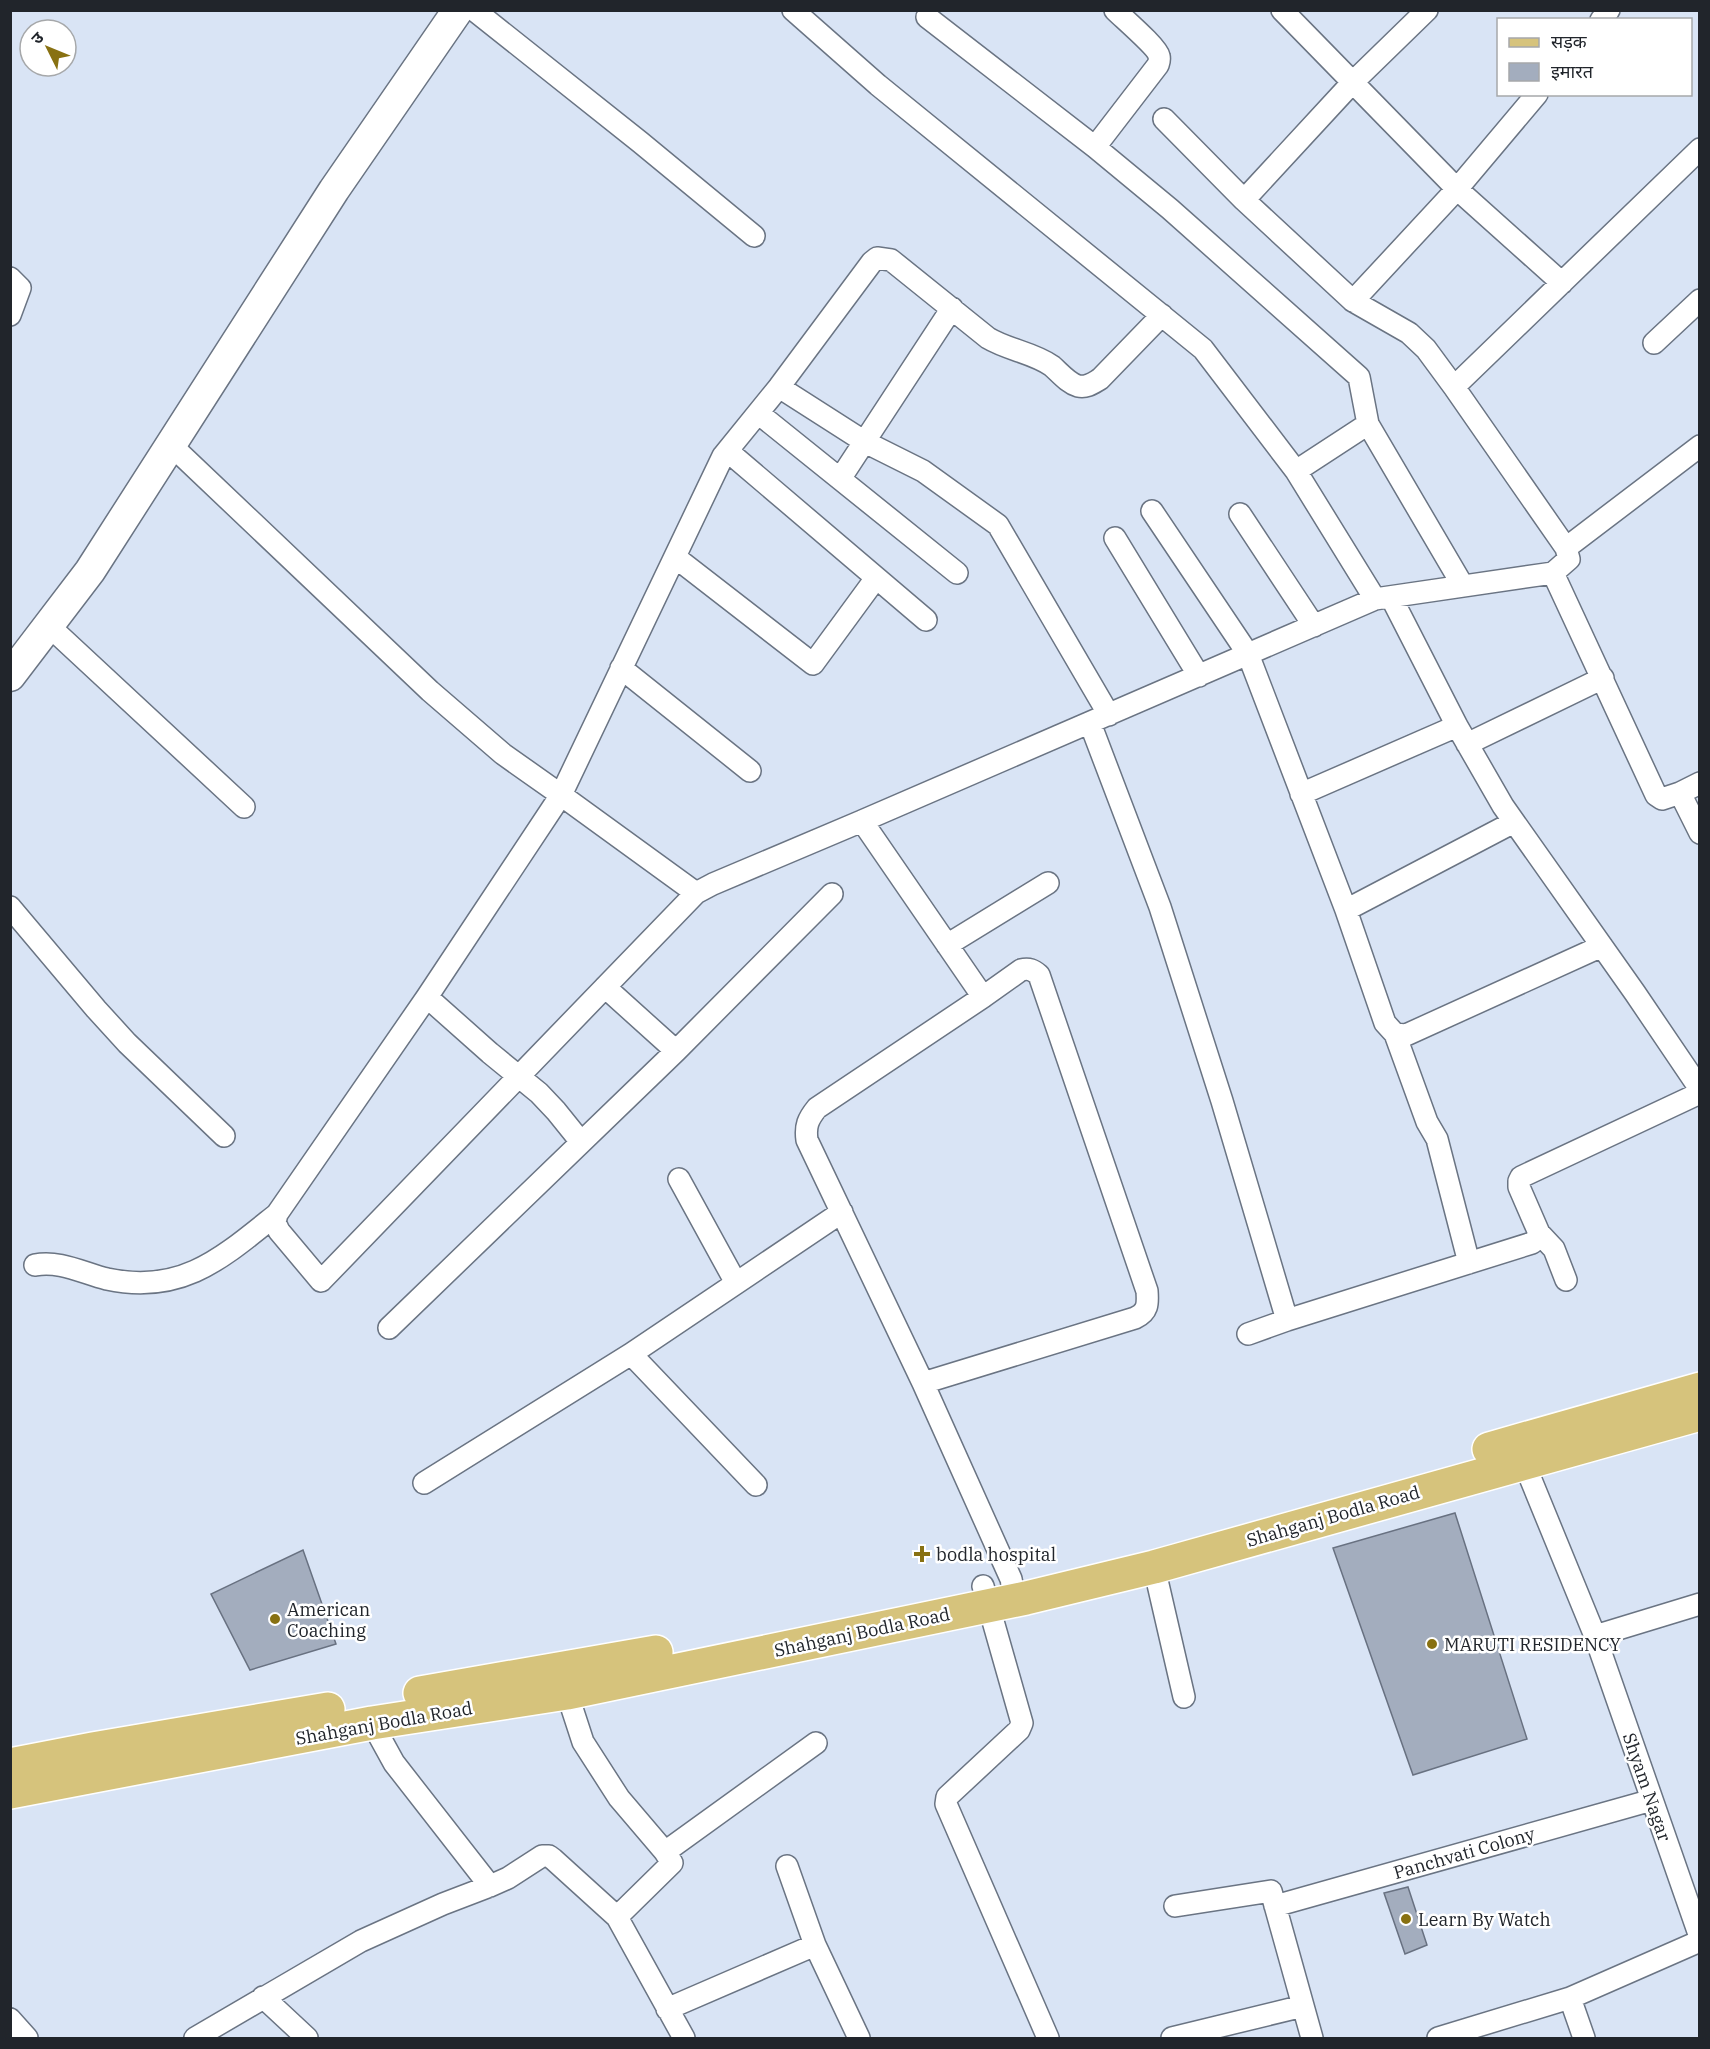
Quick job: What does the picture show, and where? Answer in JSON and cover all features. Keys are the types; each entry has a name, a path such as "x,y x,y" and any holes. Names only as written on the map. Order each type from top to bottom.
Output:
{"main road":[{"path":"10,676 90,572 334,190 458,10"},
{"path":"10,1765 999,1593 1198,1544 1520,1452 1700,1389"},
{"path":"1520,1452 1700,1414"},
{"name":"Shahganj Bodla Road","path":"10,1792 372,1723 567,1693 999,1593 1154,1567 1198,1544"}],"street":[{"path":"474,10 754,236"},
{"path":"793,10 868,77 1203,349 1296,471 1383,598 1514,822 1602,946 1700,1091 1521,1177 1519,1187 1539,1233 1554,1249 1566,1280"},
{"path":"1095,147 1158,65 1160,59 1152,46 1115,10"},
{"path":"1282,10 1457,189 1562,284"},
{"path":"1244,200 1352,83 1426,10"},
{"path":"927,17 1095,147 1170,209 1359,377 1368,424 1463,586"},
{"path":"1353,301 1457,189 1535,96"},
{"path":"277,1214 275,1222 279,1231 321,1281 696,894 713,884 1383,598 1553,573 1569,559 1566,548 1454,387 1418,340 1353,301 1244,200 1164,119"},
{"path":"1454,387 1700,149"},
{"path":"35,1265 50,1263 127,1282 166,1281 196,1272 214,1262 277,1214 427,998 561,795 723,456 779,387 872,262 877,258 891,260 988,338 1002,346 1037,358 1069,381 1081,386 1093,384 1100,379 1162,315"},
{"path":"10,279 20,288 10,315"},
{"path":"1654,343 1700,300"},
{"path":"840,479 952,308"},
{"path":"779,387 865,442 923,471 998,525 1099,719 1222,1101 1287,1320"},
{"path":"758,413 957,573"},
{"path":"1296,471 1368,424"},
{"path":"171,445 430,691 503,754 696,894"},
{"path":"1566,548 1700,446"},
{"path":"723,456 731,454 926,620"},
{"path":"1152,511 1248,654 1346,910 1385,1023 1395,1034 1427,1122 1441,1149 1469,1263"},
{"path":"1240,514 1314,626"},
{"path":"1115,538 1199,676"},
{"path":"675,557 813,664 876,578"},
{"path":"1553,573 1656,795 1666,799 1700,783"},
{"path":"48,625 244,807"},
{"path":"621,669 750,771"},
{"path":"1301,794 1462,735 1603,678"},
{"path":"1680,793 1700,833"},
{"path":"862,821 982,997"},
{"path":"1346,910 1514,822"},
{"path":"947,945 1048,883"},
{"path":"389,1328 676,1051 832,894"},
{"path":"10,907 104,1018 224,1136"},
{"path":"1395,1034 1406,1035 1602,946"},
{"path":"923,1383 1135,1318 1143,1314 1148,1305 1147,1291 1039,975 1034,971 1021,970 817,1108 808,1119 806,1129 807,1140 923,1383 999,1593 1021,1727 947,1797 946,1804 1048,2038"},
{"path":"605,987 676,1051"},
{"path":"427,998 539,1093 581,1142"},
{"path":"679,1179 736,1283"},
{"path":"424,1483 631,1353 842,1212"},
{"path":"1248,1334 1532,1243 1537,1239 1539,1233"},
{"path":"631,1353 756,1485"},
{"name":"Shyam Nagar","path":"1520,1452 1595,1636 1700,1939"},
{"path":"1154,1567 1184,1696"},
{"path":"1595,1636 1700,1604"},
{"path":"567,1693 583,1743 619,1798 671,1859 671,1866 617,1917"},
{"path":"372,1723 394,1762 490,1886"},
{"path":"665,1852 816,1743"},
{"name":"Panchvati Colony","path":"1275,1906 1652,1800"},
{"path":"195,2038 361,1941 508,1878 542,1856 549,1856 617,1917 684,2038"},
{"path":"787,1866 815,1945 859,2038"},
{"path":"1175,1906 1271,1891 1312,2038"},
{"path":"1438,2038 1570,1998 1700,1939"},
{"path":"667,2009 815,1945"},
{"path":"263,1997 307,2038"},
{"path":"1570,1998 1584,2038"},
{"path":"1172,2038 1303,2006"},
{"path":"10,2019 27,2038"}],"building":[{"name":"MARUTI RESIDENCY","path":"1455,1513 1527,1739 1413,1775 1333,1548"},
{"name":"American Coaching","path":"303,1550 336,1644 250,1670 211,1594"},
{"name":"Learn By Watch","path":"1408,1887 1427,1945 1405,1954 1384,1893"}],"place":[{"name":"bodla hospital","path":"922,1554"},
{"name":"American Coaching","path":"275,1619"},
{"name":"MARUTI RESIDENCY","path":"1432,1644"},
{"name":"Learn By Watch","path":"1406,1919"}]}
